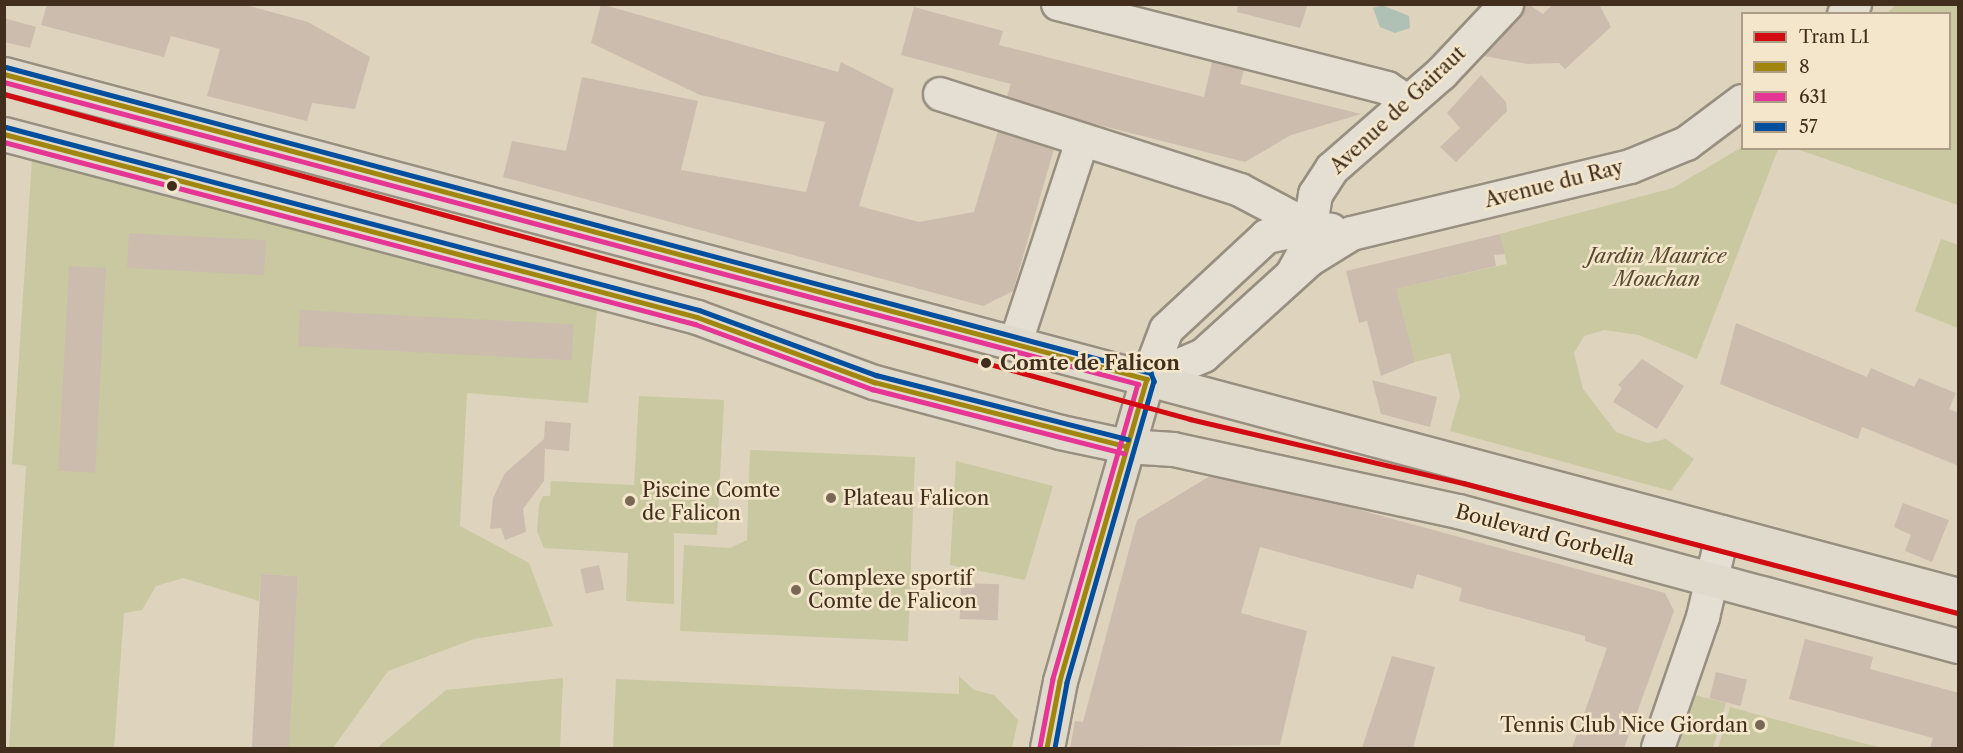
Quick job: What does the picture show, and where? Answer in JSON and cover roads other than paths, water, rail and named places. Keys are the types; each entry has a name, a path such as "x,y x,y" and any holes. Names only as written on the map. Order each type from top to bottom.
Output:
{"main road":[{"name":"Avenue de Gairaut","path":"1310,227 1315,194 1332,168 1407,101 1506,4"},
{"path":"4,74 1959,595"},
{"name":"Avenue du Ray","path":"1147,379 1203,355 1290,276 1351,233 1647,160 1704,132 1741,103"},
{"name":"Boulevard Gorbella","path":"4,134 697,317 874,382 1126,446 1173,449 1458,511 1959,646"},
{"name":"Avenue du Ray","path":"1290,276 1306,249 1310,227"},
{"name":"Avenue du Ray","path":"1047,748 1126,446 1147,379 1166,329 1266,236 1310,227 1351,233"},
{"path":"1203,355 1200,373 1209,395"}],"street":[{"path":"1058,4 1387,88 1407,101"},
{"path":"940,94 1240,190 1310,227"},
{"path":"1016,345 1082,141"},
{"path":"1658,748 1713,581 1723,532"}],"tram line":[{"name":"L1","path":"4,94 1190,419 1463,483 1958,613"}],"place":[{"name":"Comte de Falicon","path":"986,363"},
{"name":"Plateau Falicon","path":"831,498"},
{"name":"Piscine Comte de Falicon","path":"630,501"},
{"name":"Complexe sportif Comte de Falicon","path":"796,590"},
{"name":"Tennis Club Nice Giordan","path":"1760,725"}],"park label":[{"name":"Jardin Maurice Mouchan","path":"1657,268"}]}
